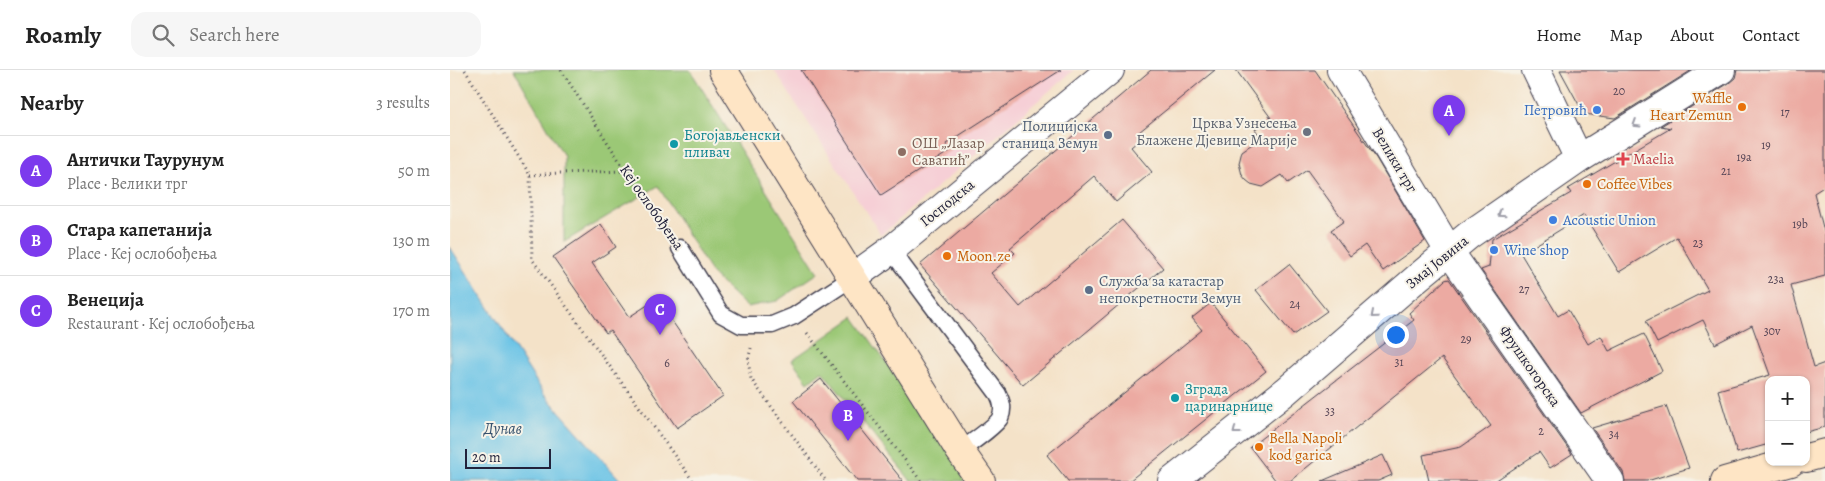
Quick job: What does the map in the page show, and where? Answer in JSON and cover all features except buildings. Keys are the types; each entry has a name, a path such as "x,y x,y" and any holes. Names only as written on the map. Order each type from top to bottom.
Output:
{"street":[{"path":"723,70 980,481"},
{"name":"Господска","path":"852,278 897,245 1110,70"},
{"name":"Велики трг","path":"1341,70 1449,251"},
{"path":"1536,70 1579,159"},
{"name":"Змај Јовина","path":"1172,481 1286,391 1449,251 1579,159 1721,70"},
{"name":"Фрушкогорска","path":"1449,251 1610,481"},
{"path":"1810,457 1825,452"},
{"path":"1725,481 1777,466"}],"lane":[{"path":"897,245 1002,402 1003,408 1000,420 960,451"},
{"name":"Кеј ослобођења","path":"680,248 721,314 741,325 772,325 794,316 852,278"}],"path":[{"path":"465,70 530,175 532,259 693,481"},
{"name":"Кеј ослобођења","path":"561,70 626,171 680,248"},
{"path":"530,175 626,171"},
{"path":"794,316 921,481"},
{"path":"756,326 748,360 751,379 826,481"}],"shaded area":[{"name":"ОШ „Лазар Саватић”","path":"774,70 1074,70 881,235"}],"green space":[{"path":"514,70 690,70 818,273 777,301 747,307 712,274 658,186 564,242 564,156"},
{"path":"854,317 970,481 911,481 822,371 808,382 792,360"}],"water":[{"name":"Дунав","path":"450,247 545,395 621,481 450,481"}],"place":[{"name":"Waffle Heart Zemun","path":"1742,107"},
{"name":"Петровић","path":"1597,110"},
{"name":"Црква Узнесења Блажене Дјевице Марије","path":"1307,132"},
{"name":"Полицијска станица Земун","path":"1108,135"},
{"name":"Антички Таурунум","path":"1449,136"},
{"name":"Богојављенски пливач","path":"674,144"},
{"name":"ОШ „Лазар Саватић”","path":"902,152"},
{"name":"Maelia","path":"1623,159"},
{"name":"Coffee Vibes","path":"1587,184"},
{"name":"Acoustic Union","path":"1553,220"},
{"name":"Wine shop","path":"1494,250"},
{"name":"Moon.ze","path":"947,256"},
{"name":"Служба за катастар непокретности Земун","path":"1089,290"},
{"name":"Венеција","path":"660,335"},
{"name":"Зграда царинарнице","path":"1175,398"},
{"name":"Стара капетанија","path":"848,441"},
{"name":"Bella Napoli kod garica","path":"1259,447"}]}
